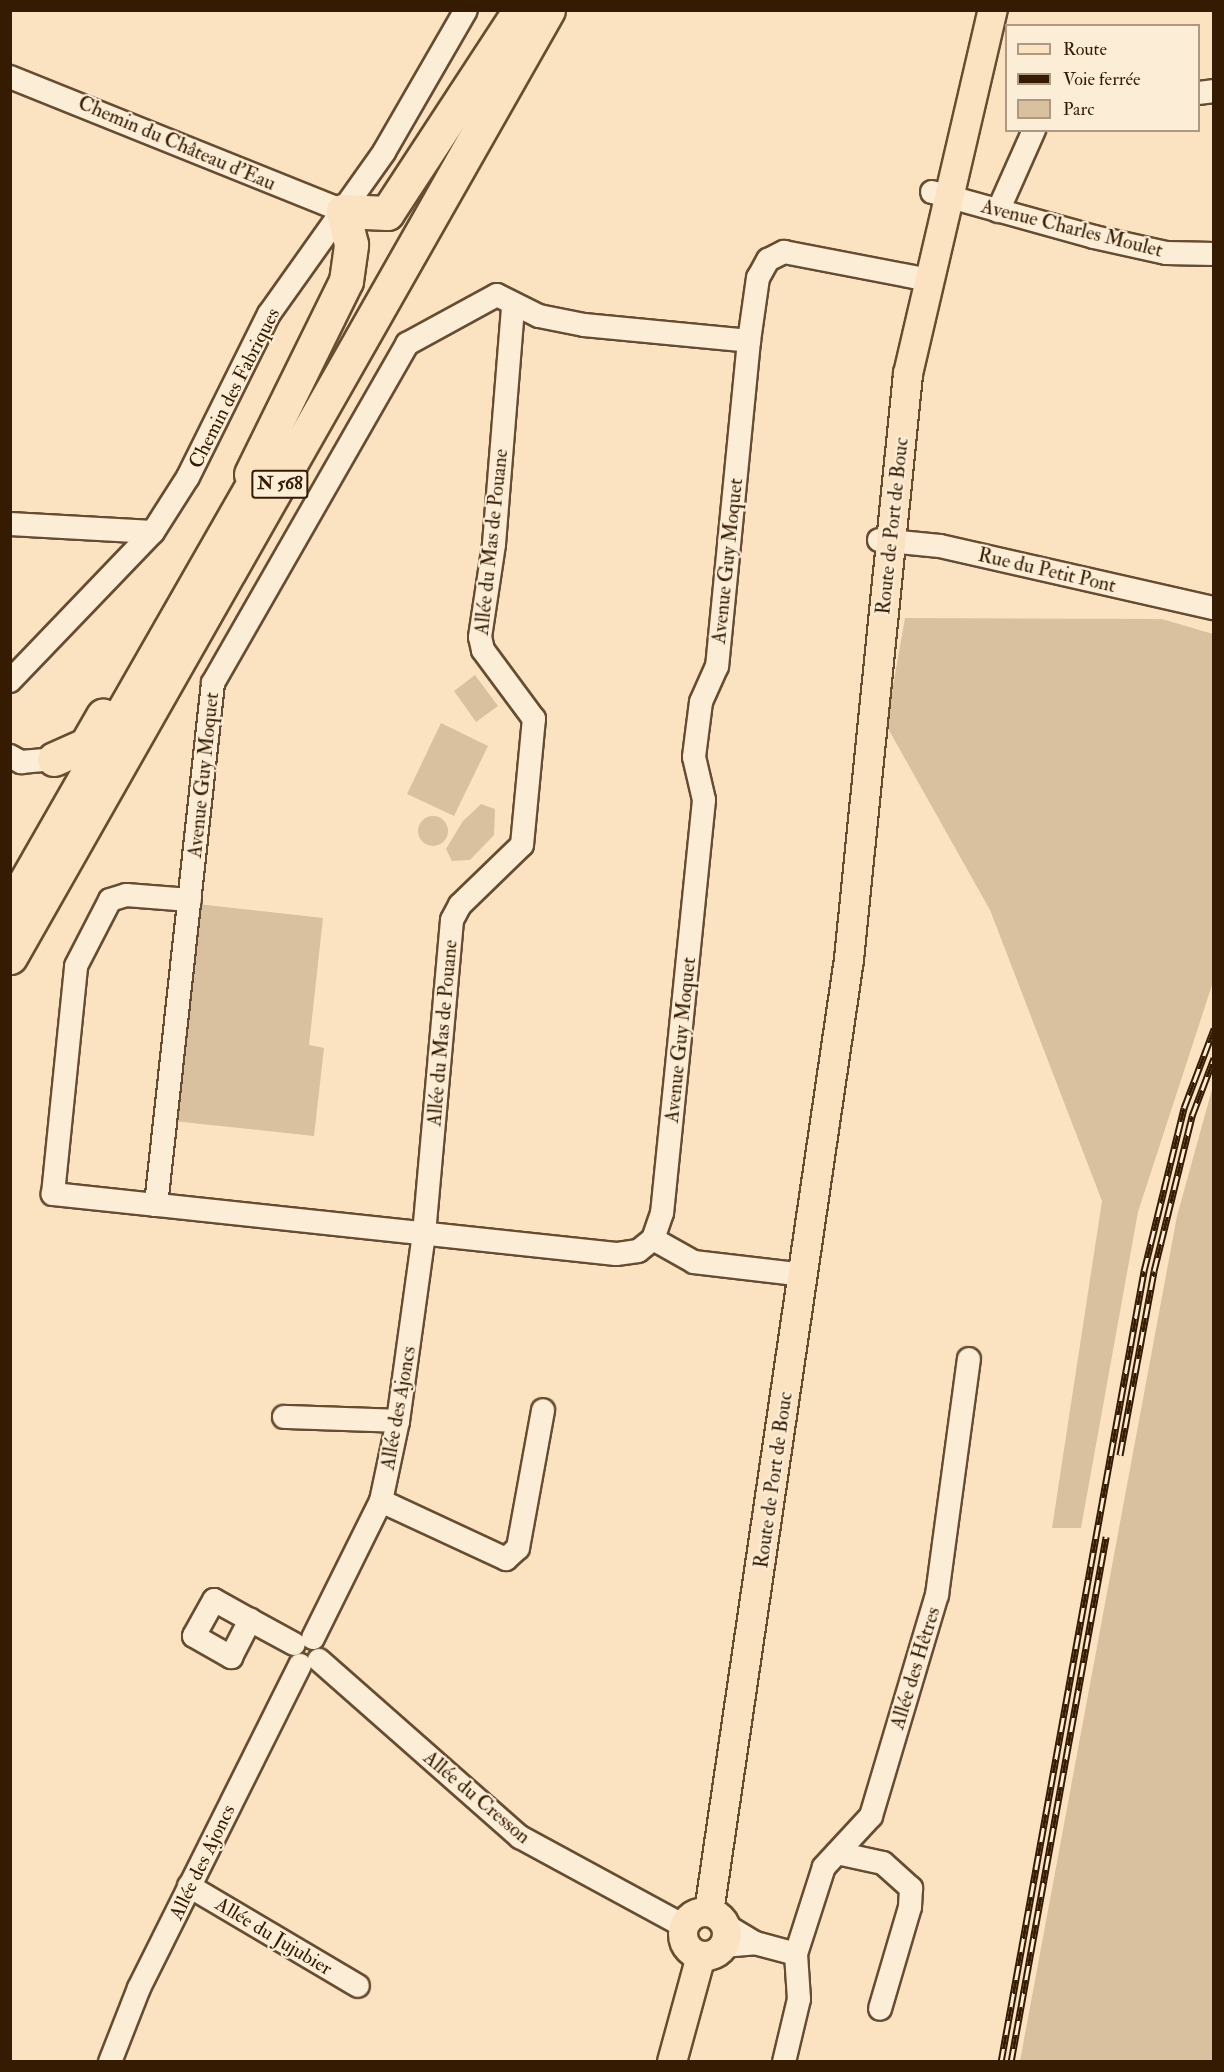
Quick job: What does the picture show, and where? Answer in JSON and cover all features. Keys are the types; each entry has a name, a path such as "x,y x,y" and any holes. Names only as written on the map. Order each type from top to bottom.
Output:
{"highway":[{"path":"208,562 346,281 351,244 343,211 387,213 521,10"},
{"name":"N 568","path":"10,909 521,10"},
{"name":"N 568","path":"10,957 548,10"},
{"path":"54,759 86,745 124,682 188,598"}],"main road":[{"name":"Route de Port de Bouc","path":"940,195 975,10"},
{"name":"Route de Port de Bouc","path":"672,2061 715,1935 804,1275 832,1047 832,962 885,541 890,383 920,278 940,195 993,10"},
{"path":"684,1926 686,1945 715,1935"}],"street":[{"name":"Chemin des Fabriques","path":"10,681 153,532 188,477 269,314 343,211 466,10"},
{"name":"Chemin du Château d'Eau","path":"10,77 343,211"},
{"path":"998,211 1033,132"},
{"name":"Avenue Charles Moulet","path":"940,195 1167,253 1214,254"},
{"name":"Avenue Guy Moquet","path":"653,1239 662,1213 704,800 694,757 701,702 717,666 749,341 758,278 777,255 799,252 920,278"},
{"name":"Avenue Guy Moquet","path":"156,1205 213,683 391,363 406,344 484,298 497,296 513,306 584,325 749,341"},
{"name":"Allée du Mas de Pouane","path":"424,1234 452,920 460,905 520,852 535,726 480,637 494,544 513,306"},
{"path":"10,524 153,532"},
{"name":"Rue du Petit Pont","path":"885,541 940,546 1214,608"},
{"path":"10,756 21,762 54,759"},
{"path":"190,900 126,896 110,900 76,966 53,1194 624,1255 653,1239 694,1262 804,1275"},
{"name":"Allée des Ajoncs","path":"110,2061 189,1886 381,1501 398,1421 424,1234"},
{"name":"Allée des Hêtres","path":"795,1954 824,1867 871,1816 937,1595 969,1359"},
{"path":"381,1501 506,1559 518,1548 543,1410"},
{"path":"284,1417 398,1421"},
{"name":"Allée du Cresson","path":"250,1620 306,1652 520,1837 684,1926"},
{"path":"837,1853 883,1863 911,1888 910,1907 880,2009"},
{"name":"Allée du Jujubier","path":"189,1886 358,1986"},
{"path":"715,1935 795,1954 799,1999 784,2061"}],"green space":[{"path":"905,618 1162,619 1213,634 1213,982 1138,1212 1081,1528 1052,1528 1102,1201 990,910 886,725"},
{"path":"475,675 498,706 476,722 454,691"},
{"path":"441,723 488,746 454,816 407,794"},
{"path":"481,804 495,809 494,835 470,860 452,861 446,849 463,821"},
{"path":"433,816 444,820 448,831 444,842 433,846 422,842 418,831 422,820"},
{"path":"197,904 323,918 309,1045 324,1048 314,1136 173,1121"},
{"path":"1213,1086 1213,2061 1020,2061 1177,1216"}],"railway":[{"path":"1001,2062 1144,1271 1184,1108 1214,1029"},
{"path":"1120,1455 1154,1271 1192,1116 1214,1058"},
{"path":"1011,2062 1106,1537"}]}
